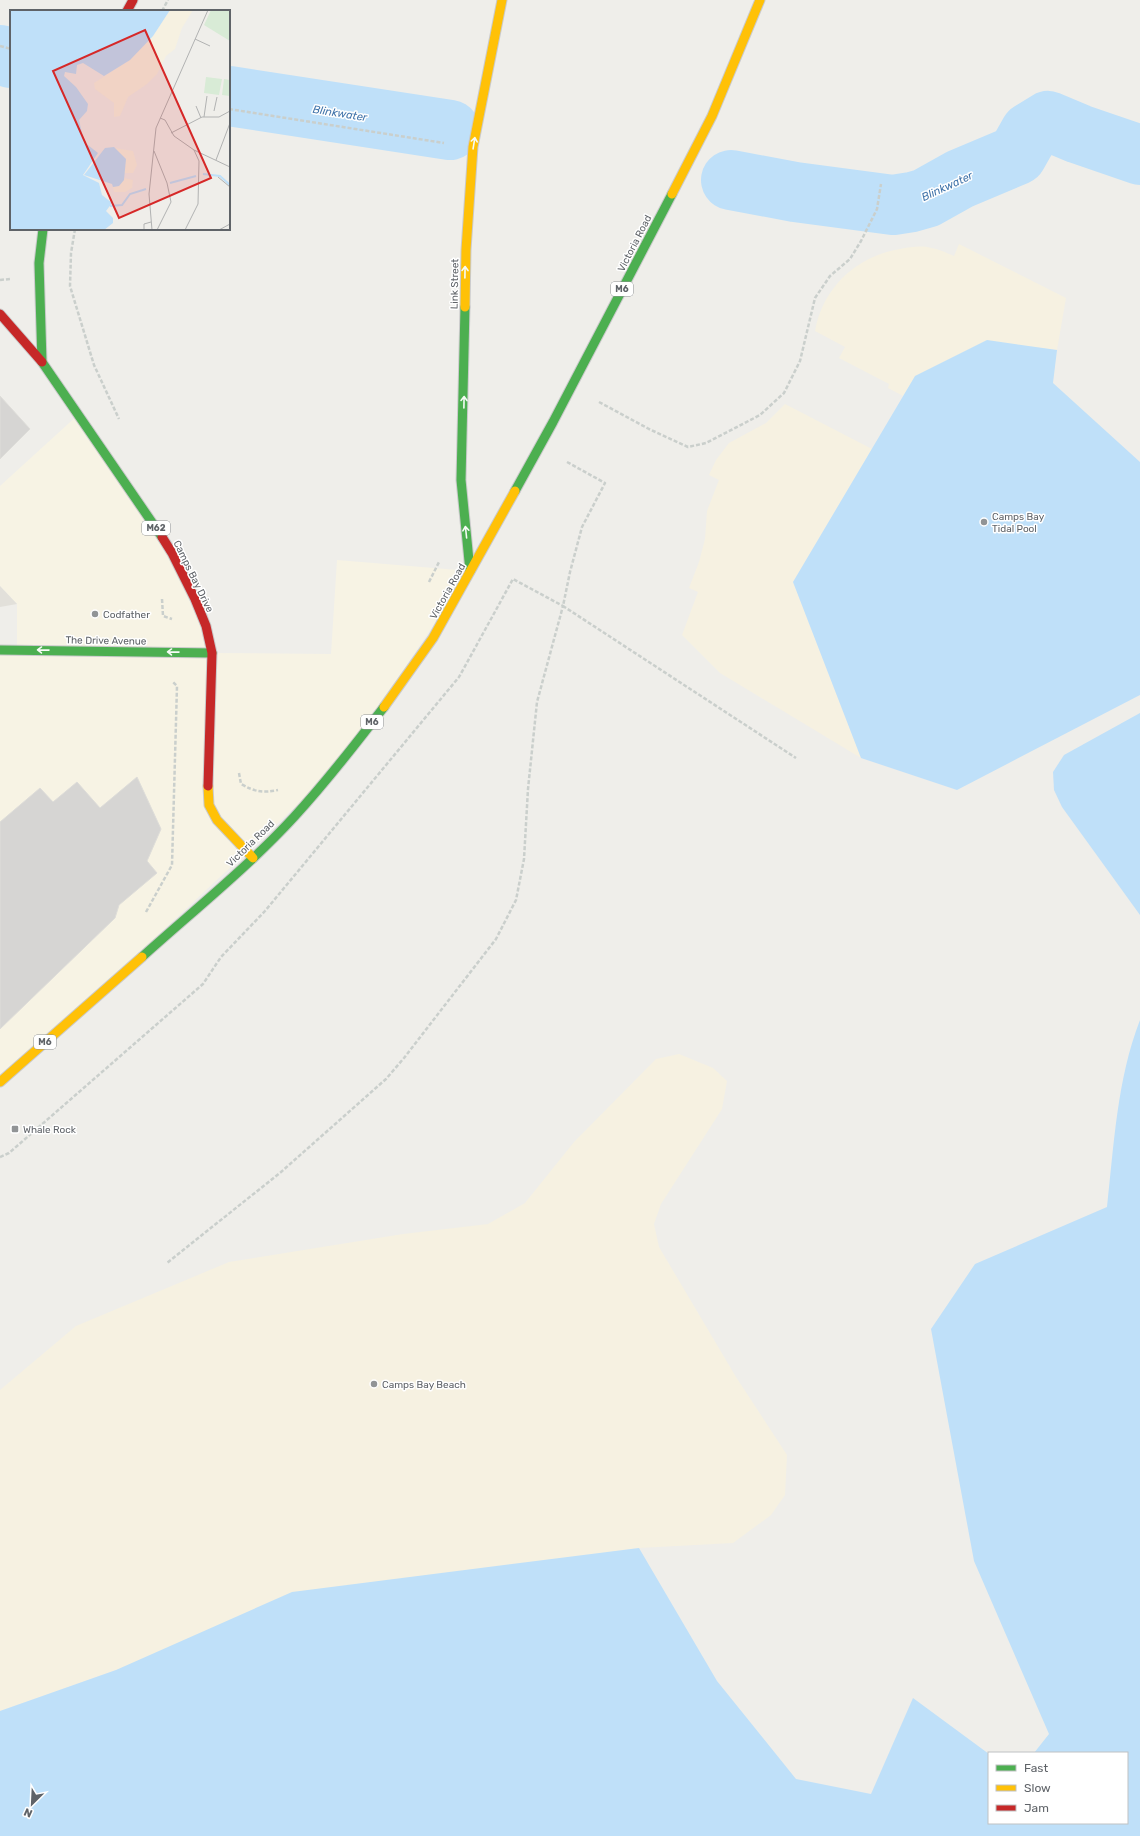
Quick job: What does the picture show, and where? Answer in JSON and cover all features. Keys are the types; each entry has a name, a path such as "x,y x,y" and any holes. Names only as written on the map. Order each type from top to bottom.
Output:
{"main road":[{"path":"128,10 133,0"},
{"name":"Link Street","path":"470,571 461,480 466,250 473,147 502,0"},
{"name":"Victoria Road","path":"0,1082 253,858 293,818 336,768 388,702 433,638 553,422 712,116 760,0"},
{"path":"42,362 39,270 44,230"},
{"name":"Camps Bay Drive","path":"0,314 42,362 172,554 195,599 206,626 212,653 208,787 209,805 217,820 253,858"},
{"name":"The Drive Avenue","path":"0,650 212,653"}],"path":[{"path":"163,10 168,0"},
{"path":"0,46 10,49"},
{"path":"230,109 445,143"},
{"path":"600,402 649,429 688,447 706,443 760,415 784,393 800,361 815,298 830,276 850,259 861,241 877,210 881,184"},
{"path":"75,230 71,254 70,286 94,365 120,422"},
{"path":"167,1263 281,1172 386,1079 496,939 516,900 524,859 528,789 537,702 563,606 582,527 605,483 567,462"},
{"path":"425,589 439,562 439,554"},
{"path":"0,1157 9,1153 203,984 221,957 265,911 459,677 513,579 563,606 796,758"},
{"path":"142,915 148,910 172,865 177,686 173,681"},
{"path":"238,770 241,784 264,793 279,790 284,785"}],"shaded area":[{"path":"79,414 162,537 212,653 331,654 337,560 470,571 337,768 0,1082 0,650 17,649 17,604 0,586 0,486"},
{"path":"0,586 17,604 0,607"}],"sand":[{"path":"959,244 1066,298 1057,350 987,341 916,376 903,396 888,388 889,384 839,358 845,347 815,331 819,315 834,288 844,276 856,266 884,253 920,246 940,250 954,256"},
{"path":"785,404 872,449 793,582 861,758 720,673 682,635 698,592 689,588 699,562 705,539 707,511 719,480 709,475 716,460 729,443 766,423"},
{"name":"Camps Bay Beach","path":"679,1054 713,1068 727,1081 722,1109 661,1204 654,1224 659,1247 736,1377 787,1455 785,1495 771,1515 733,1543 639,1548 483,1569 116,1670 0,1711 0,1390 76,1326 229,1262 403,1234 488,1224 525,1203 574,1142 656,1059"}],"water":[{"name":"Camps Bay Tidal Pool","path":"987,340 1057,350 1053,383 1140,462 1140,695 957,790 861,758 793,582 915,376"},
{"path":"1140,713 1140,915 1062,807 1054,790 1053,772 1064,755"},
{"path":"1140,1020 1140,1836 0,1836 0,1711 116,1670 292,1592 639,1548 717,1681 796,1779 871,1794 913,1698 988,1753 988,1824 1128,1824 1128,1752 1035,1752 1049,1734 974,1561 931,1329 975,1264 1107,1207 1114,1136 1121,1089 1132,1042"}],"building":[{"path":"0,396 30,429 0,459"},
{"path":"137,777 161,829 147,861 157,873 119,905 115,918 0,1029 0,822 40,788 53,802 77,782 100,808"}],"waterway":[{"name":"Blinkwater","path":"0,55 10,58"},
{"name":"Blinkwater","path":"230,96 450,130"},
{"name":"Blinkwater","path":"731,180 795,192 893,205 912,202 926,198 960,179 1017,155 1030,132 1048,121 1079,134 1140,155"}],"traffic: fast":[{"path":"515,491 553,422 672,194"},
{"path":"43,230 39,263 42,362 162,537"},
{"path":"465,307 461,480 470,571"},
{"path":"0,650 212,653"},
{"path":"142,957 239,872 276,836 329,777 384,707"}],"traffic: slow":[{"path":"465,307 466,250 473,147 502,0"},
{"path":"672,194 712,116 760,0"},
{"path":"384,707 433,638 515,491"},
{"path":"208,786 209,805 217,820 253,858"},
{"path":"0,1082 142,957"}],"traffic: jam":[{"path":"128,10 133,0"},
{"path":"0,314 42,362"},
{"path":"162,537 172,553 195,599 206,626 212,653 208,786"}],"place":[{"name":"Camps Bay Tidal Pool","path":"984,522"},
{"name":"Codfather","path":"95,614"},
{"name":"Whale Rock","path":"15,1129"},
{"name":"Camps Bay Beach","path":"374,1384"}]}
